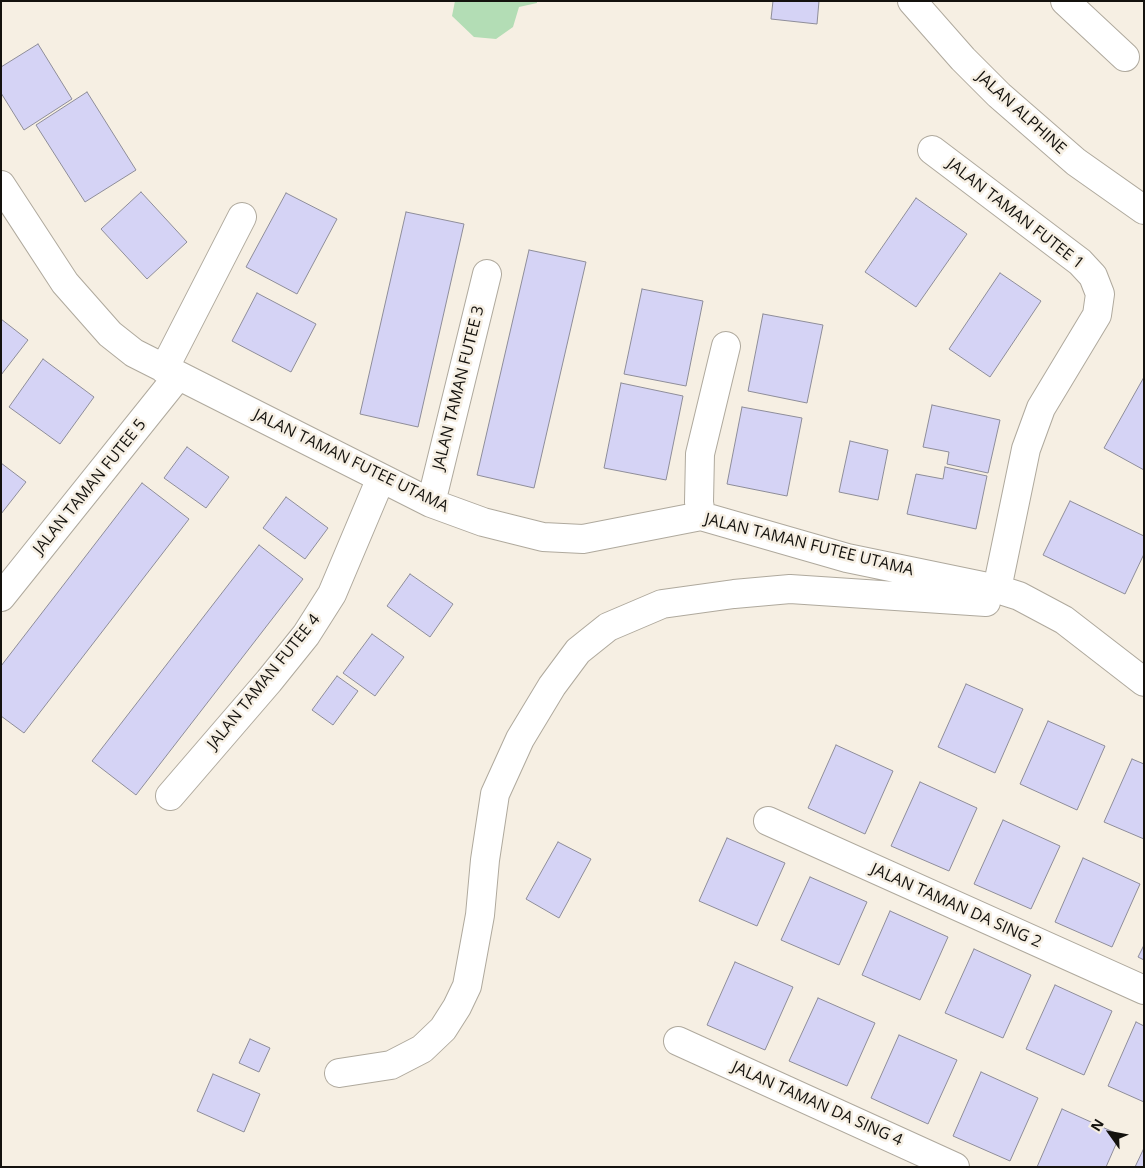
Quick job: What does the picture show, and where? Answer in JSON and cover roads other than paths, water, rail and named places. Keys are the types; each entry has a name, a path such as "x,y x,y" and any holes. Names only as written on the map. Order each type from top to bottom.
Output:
{"street":[{"name":"JALAN ALPHINE","path":"912,1 963,59 1005,101 1076,162 1144,210"},
{"path":"1065,1 1125,57"},
{"name":"JALAN TAMAN FUTEE 1","path":"932,150 1080,262 1093,276 1100,294 1097,315 1041,408 1026,449 997,589"},
{"name":"JALAN TAMAN FUTEE UTAMA","path":"1,185 71,290 110,334 134,353 431,502 483,522 543,537 583,539 701,516 847,558 997,589 1019,596 1064,620 1144,682"},
{"name":"JALAN TAMAN FUTEE 5","path":"1,597 171,372 242,217"},
{"name":"JALAN TAMAN FUTEE 3","path":"431,502 487,274"},
{"path":"701,516 699,502 700,454 726,346"},
{"name":"JALAN TAMAN FUTEE 4","path":"170,796 306,635 332,594 381,478"},
{"path":"339,1073 391,1065 422,1049 443,1029 457,1007 469,978 480,915 484,860 494,794 520,739 552,686 578,650 608,627 662,604 734,594 790,589 1040,606"},
{"name":"JALAN TAMAN DA SING 2","path":"768,821 1144,990"},
{"name":"JALAN TAMAN DA SING 4","path":"678,1041 955,1167"}]}
